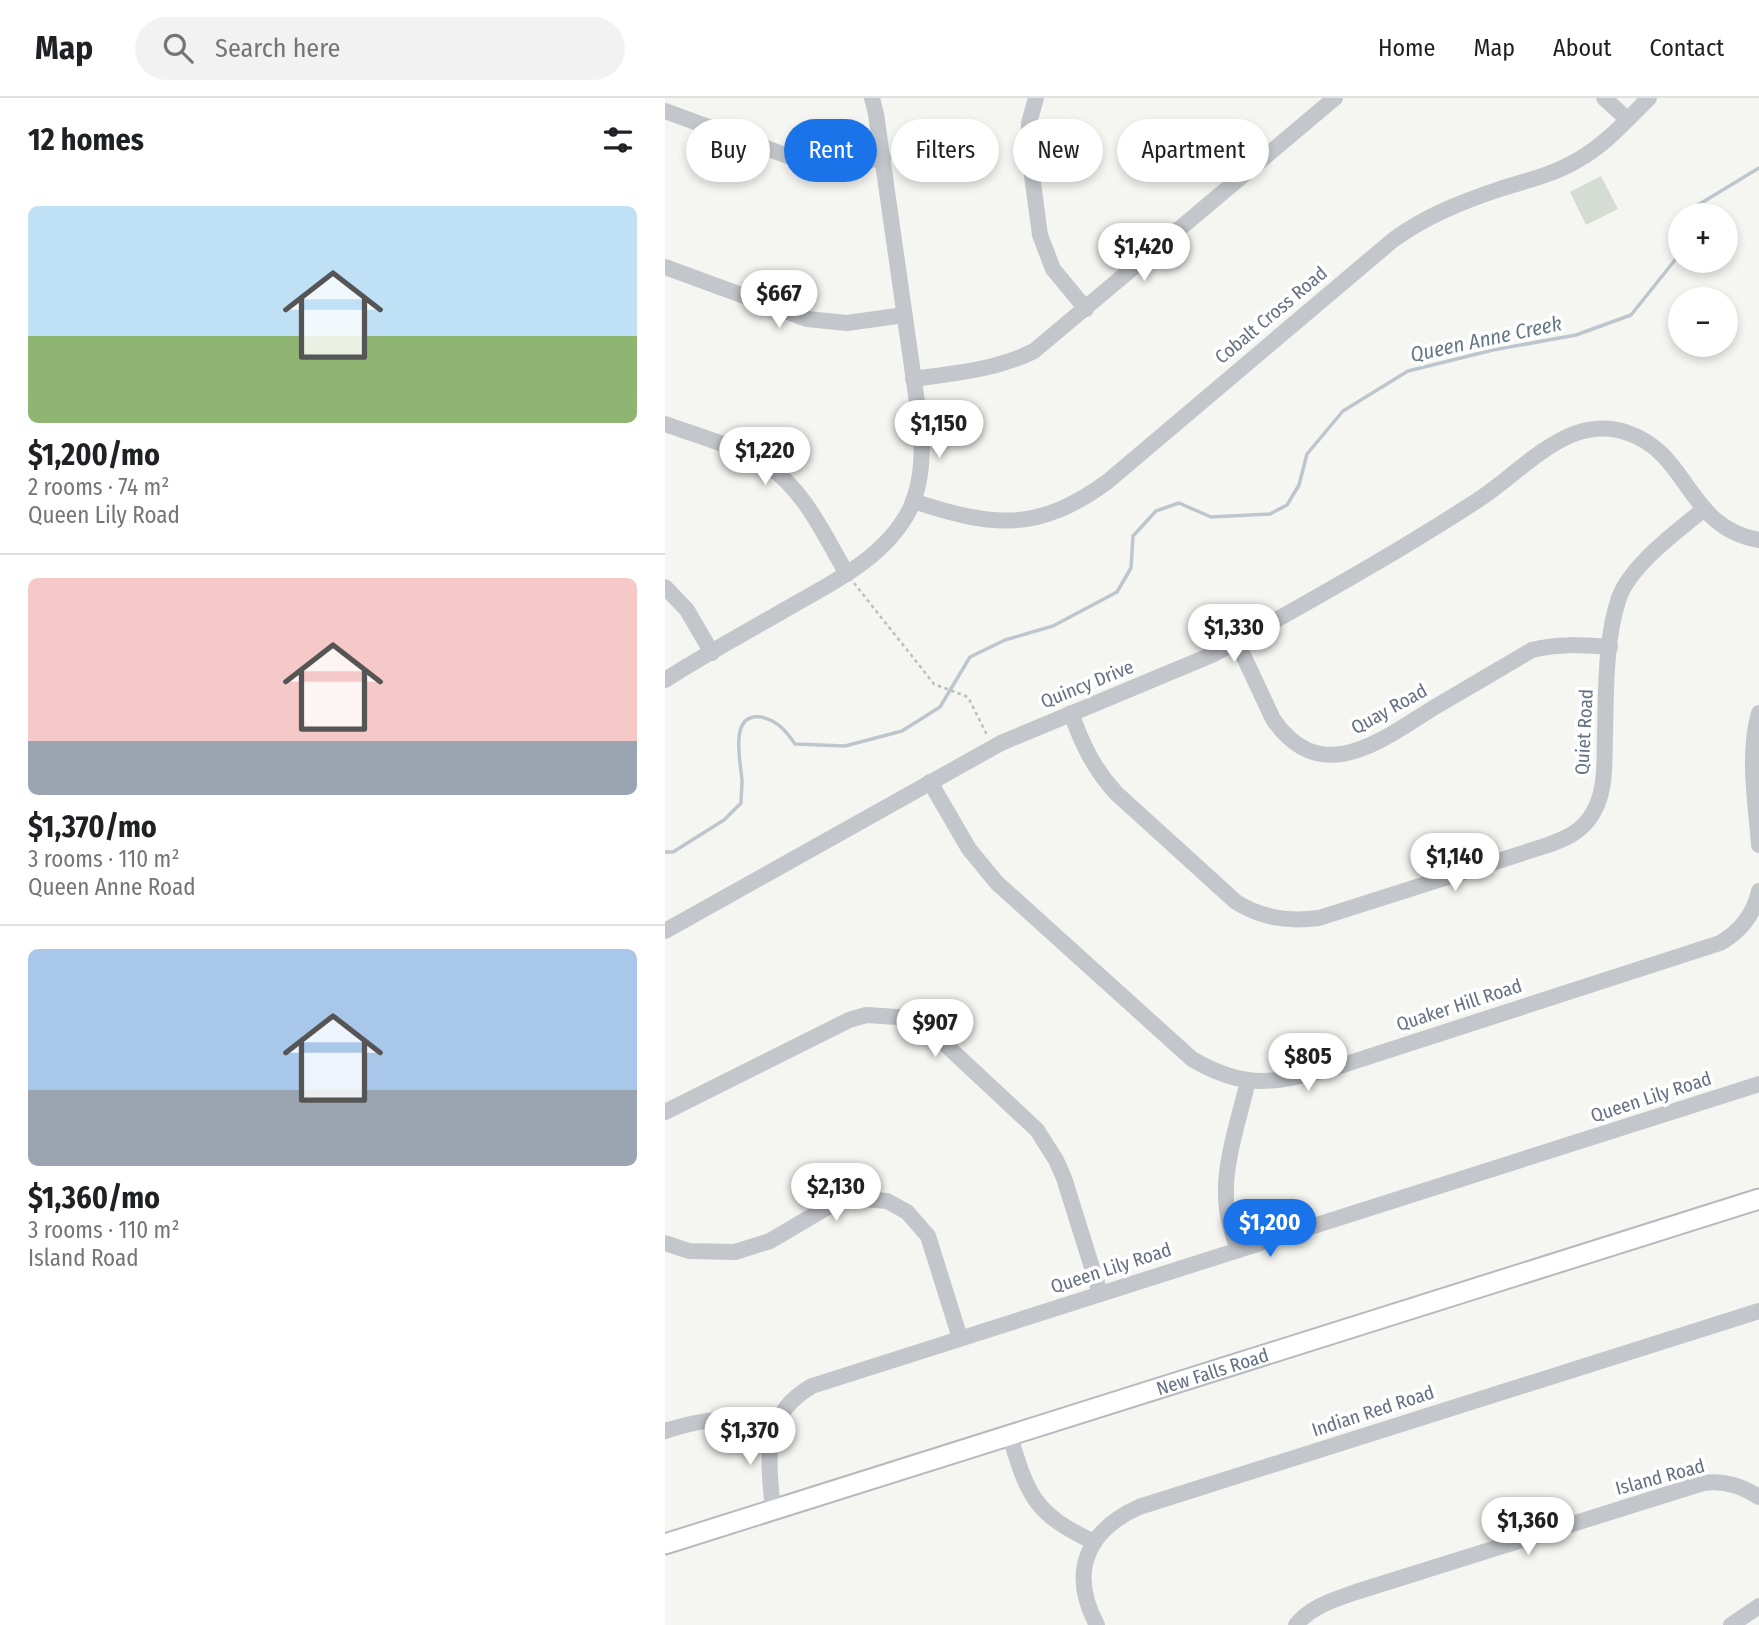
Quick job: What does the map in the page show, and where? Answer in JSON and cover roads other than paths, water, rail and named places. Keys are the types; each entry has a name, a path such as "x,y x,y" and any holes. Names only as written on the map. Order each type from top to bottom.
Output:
{"main road":[{"name":"New Falls Road","path":"665,1544 1759,1199"}],"street":[{"path":"665,680 847,574 885,544 913,501 918,484 922,447 883,158 872,98"},
{"path":"1036,98 1030,123 1029,153 1041,235 1053,269 1086,309"},
{"path":"913,379 974,371 1019,359 1034,351 1333,98"},
{"path":"1604,98 1627,119"},
{"name":"Cobalt Cross Road","path":"913,501 966,517 1001,521 1050,513 1082,500 1117,474 1291,325 1415,224 1461,203 1570,164 1600,145 1649,98"},
{"path":"665,111 804,162 840,165 883,158"},
{"path":"665,267 807,319 847,323 905,315"},
{"path":"665,424 752,457 783,478 802,500 847,574"},
{"name":"Quincy Drive","path":"665,930 994,747 1237,642 1429,531 1485,496 1550,447 1588,429 1619,430 1646,441 1670,461 1703,510 1737,534 1759,540"},
{"name":"Quiet Road","path":"1071,713 1079,736 1099,774 1226,894 1260,915 1282,920 1308,919 1545,846 1565,839 1581,828 1591,817 1602,791 1610,647 1616,608 1624,587 1647,559 1703,510"},
{"path":"665,587 687,610 712,653"},
{"name":"Quay Road","path":"1237,642 1280,730 1301,746 1318,753 1333,755 1359,751 1381,742 1532,650 1571,645 1610,647"},
{"path":"1759,713 1753,743 1753,763 1759,845"},
{"name":"Quaker Hill Road","path":"930,782 969,849 997,883 1182,1052 1215,1072 1248,1081 1289,1079 1336,1067 1720,943 1748,919 1755,907 1759,891"},
{"path":"665,1112 849,1020 873,1015 898,1017 916,1023 932,1032 1042,1136 1064,1178 1100,1293"},
{"path":"1238,1250 1231,1230 1225,1193 1248,1081"},
{"name":"Queen Lily Road","path":"773,1429 791,1402 812,1386 1759,1084"},
{"path":"665,1243 689,1251 735,1252 771,1241 831,1205 850,1198 887,1201 907,1212 924,1229 960,1338"},
{"name":"Indian Red Road","path":"1094,1542 1110,1522 1139,1507 1759,1311"},
{"path":"665,1431 719,1418 740,1419 773,1429 769,1449 773,1510"},
{"path":"1010,1436 1022,1474 1032,1496 1045,1513 1071,1531 1094,1542 1087,1559 1085,1587 1087,1603 1097,1625"},
{"name":"Island Road","path":"1296,1625 1308,1613 1325,1603 1356,1592 1703,1483 1728,1484 1748,1490 1759,1497"},
{"path":"1731,1625 1758,1610"}],"waterway":[{"name":"Queen Anne Creek","path":"1701,203 1759,168"},
{"name":"Queen Anne Creek","path":"665,852 673,852 724,820 741,803 739,740 744,722 761,717 772,721 785,731 795,744 845,746 902,731 940,707 970,657 1005,640 1053,626 1117,592 1131,568 1133,536 1156,511 1179,503 1211,517 1270,514 1287,505 1299,485 1307,454 1343,411 1408,371 1493,350 1576,335 1631,315 1668,269"}]}
